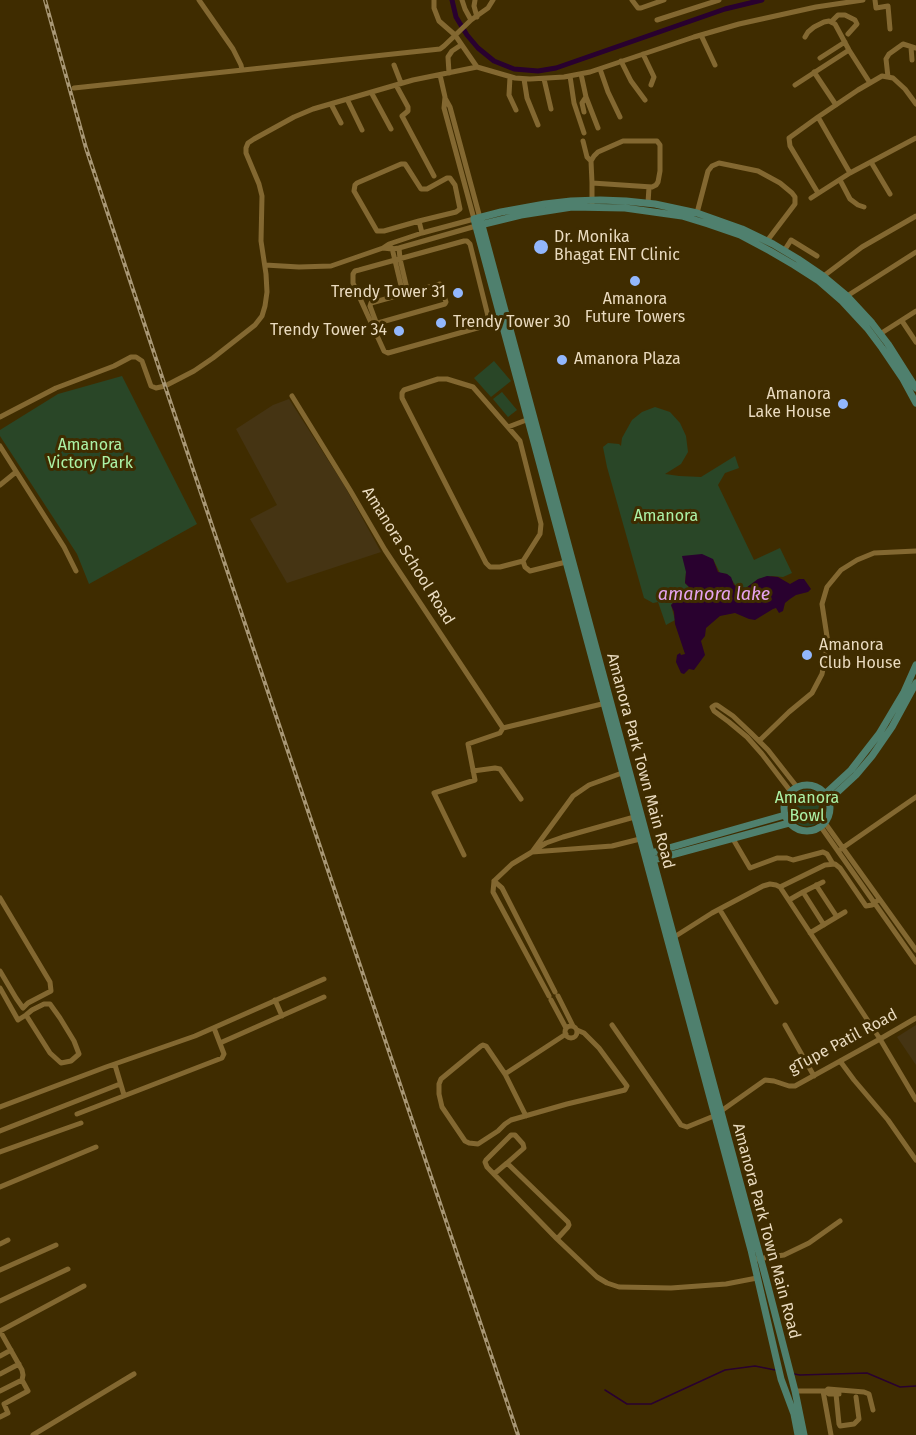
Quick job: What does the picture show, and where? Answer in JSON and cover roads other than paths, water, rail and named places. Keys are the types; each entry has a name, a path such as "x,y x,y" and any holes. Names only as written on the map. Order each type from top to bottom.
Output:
{"main road":[{"path":"478,222 592,203 626,201 648,203 698,213 742,229 784,250 796,262"},
{"path":"592,203 654,211 708,224 740,235 796,262 847,296 880,334 916,388"},
{"name":"Amanora Park Town Main Road","path":"478,222 637,816 640,839 671,939"},
{"path":"821,279 867,328 897,369 916,403"},
{"name":"Amanora Park Town Main Road","path":"531,419 566,562 607,703 622,773 652,856 671,939 717,1114 757,1259 770,1293 804,1435"},
{"path":"827,797 879,734 904,692 916,665"},
{"path":"827,797 856,775 872,756 894,723 916,683"},
{"path":"810,785 819,788 827,797 830,812 823,825 813,831 804,831 789,823 785,816 785,800 794,789 810,785"},
{"path":"652,856 785,816"},
{"path":"652,856 789,823"},
{"name":"Amanora Park Town Main Road","path":"757,1259 757,1280 781,1379 795,1414 798,1435"}],"street":[{"path":"199,0 233,50 242,70"},
{"path":"434,0 434,8 439,21 457,33 461,45 477,67"},
{"path":"462,0 465,9 474,18"},
{"path":"474,18 475,0"},
{"path":"74,88 440,49 491,5 493,0"},
{"path":"632,0 636,6 641,8 662,0"},
{"path":"657,20 719,0"},
{"path":"0,417 56,388 114,366 131,357 142,361 151,386 165,386 213,358 258,322 265,306 267,292 261,241 262,196 246,148 248,143 254,139 294,117 398,84 477,67 524,79 581,74 739,24 816,7 863,0"},
{"path":"875,0 876,8 888,6 890,29"},
{"path":"831,22 838,15 845,15 855,20 857,24 848,34"},
{"path":"805,37 814,27 824,22 835,24 870,83"},
{"path":"701,35 715,65"},
{"path":"820,58 845,42"},
{"path":"888,76 886,59 903,44 914,47 912,60"},
{"path":"450,73 449,54 461,45"},
{"path":"795,85 849,50"},
{"path":"643,54 654,77 651,86"},
{"path":"621,61 631,81 645,100"},
{"path":"394,64 398,84 408,107 408,111 402,116 434,176"},
{"path":"600,69 620,117"},
{"path":"814,72 836,105"},
{"path":"581,74 586,97 598,128"},
{"name":"Amanora Park Town Main Road","path":"440,75 444,108 457,145 478,222"},
{"path":"570,76 574,103 584,133"},
{"path":"818,193 790,146 789,138 882,76 893,78 916,104"},
{"path":"510,77 508,95 516,110"},
{"path":"524,79 527,98 538,125"},
{"path":"544,79 551,109"},
{"path":"371,92 391,129"},
{"path":"584,112 582,104 586,97"},
{"path":"347,99 362,130"},
{"path":"331,104 341,123"},
{"path":"818,117 850,173"},
{"path":"812,198 850,173 916,138"},
{"path":"584,141 587,156 591,161"},
{"path":"592,183 649,187 656,185 660,171 660,145 657,141 623,141 598,152 591,161 592,203"},
{"path":"871,162 890,194"},
{"path":"400,164 405,164 421,189 427,189 450,178 455,185 459,211 419,221 377,231 354,191 355,186 357,183 400,164"},
{"path":"698,213 708,171 712,166 719,164 758,171 780,183 795,197 795,204 767,241"},
{"path":"840,180 850,199 864,207"},
{"path":"648,203 649,187"},
{"path":"821,279 862,247 916,216"},
{"path":"419,221 422,233"},
{"path":"265,265 331,266 392,246 422,233 478,222"},
{"path":"392,246 399,248 478,222"},
{"path":"784,250 791,240 817,256"},
{"path":"467,241 470,244 489,320 488,325 388,352 384,351 352,283 353,274 355,271 397,260 467,241"},
{"path":"392,246 406,293"},
{"path":"397,260 399,248"},
{"path":"847,296 916,252"},
{"path":"439,284 446,303 377,323 370,304 406,293 439,284"},
{"path":"880,334 916,311"},
{"path":"902,321 916,342"},
{"path":"438,379 468,384 477,390 522,445 541,524 540,534 523,561 494,568 482,559 402,398 404,390 438,379"},
{"name":"Amanora School Road","path":"292,396 385,550 503,728"},
{"path":"508,427 531,419"},
{"path":"0,446 64,547 76,571"},
{"path":"0,485 16,472"},
{"path":"759,741 812,693 822,674 828,643 822,604 827,587 841,570 874,554 916,551"},
{"path":"523,561 525,567 530,571 566,562"},
{"path":"464,855 434,793 475,780 468,744 500,733 503,728 607,703"},
{"path":"717,705 733,716 759,741 794,789 786,784 747,737 712,707 717,705"},
{"path":"473,771 495,768 500,770 521,799"},
{"path":"532,852 573,795 589,785 622,773"},
{"path":"840,849 916,798"},
{"path":"494,881 502,888 573,1026 575,1036 568,1037 551,999 494,892 494,881 512,864 546,843 637,816"},
{"path":"823,825 861,873 916,962"},
{"path":"732,838 750,868 777,858 793,860 823,852 833,864 840,868 866,906 877,902"},
{"path":"532,852 612,846 640,839"},
{"path":"840,849 855,877 916,950"},
{"path":"780,887 825,865 833,864"},
{"path":"849,881 861,873"},
{"path":"789,900 823,882"},
{"path":"816,885 837,917"},
{"path":"671,939 712,913 763,886 780,887 880,1039 916,1100"},
{"path":"803,892 824,925"},
{"path":"0,898 50,982 51,991 23,1008 0,970"},
{"path":"720,910 776,1002"},
{"path":"810,933 845,912"},
{"path":"0,1107 195,1036 324,979"},
{"path":"0,988 18,1020 26,1015 44,1004 50,1004 74,1041 79,1054 71,1061 61,1063 50,1053 26,1015"},
{"path":"551,999 557,995"},
{"path":"220,1043 324,997"},
{"path":"275,1000 282,1016"},
{"name":"gTupe Patil Road","path":"612,1025 681,1125 687,1127 717,1114 765,1080 795,1086 916,1018"},
{"path":"785,1025 814,1076"},
{"path":"505,1074 569,1026 573,1026 599,1048 627,1086 621,1092 567,1104 508,1122 480,1144 473,1144 465,1141 442,1107 439,1094 441,1079 481,1046 486,1046 505,1074 526,1116"},
{"path":"77,1114 222,1058 224,1054 214,1028"},
{"path":"840,1061 888,1120 916,1160"},
{"path":"115,1065 124,1095"},
{"path":"0,1131 120,1084"},
{"path":"0,1152 81,1123"},
{"path":"494,1174 524,1148 513,1134 486,1160 487,1167 557,1239 597,1277 607,1283 619,1287 671,1288 757,1280"},
{"path":"0,1186 96,1147"},
{"path":"507,1163 568,1222 568,1227 557,1239"},
{"path":"757,1259 784,1255 809,1243 840,1221"},
{"path":"0,1244 8,1240"},
{"path":"0,1270 56,1245"},
{"path":"0,1301 68,1269"},
{"path":"0,1417 8,1413 4,1404 28,1391 22,1380 23,1375 19,1364 0,1331 84,1287"},
{"path":"0,1356 11,1350"},
{"path":"0,1374 19,1364"},
{"path":"33,1435 134,1374"},
{"path":"0,1391 22,1380"},
{"path":"795,1391 828,1389 869,1394 873,1410"},
{"path":"824,1391 829,1394 838,1394 840,1426 854,1424 859,1419 856,1397"},
{"path":"824,1391 831,1435"}],"water":[{"name":"amanora lake","path":"702,554 713,559 718,572 731,577 734,585 738,587 746,588 758,579 767,576 778,577 790,584 804,579 811,589 790,599 785,603 783,611 779,613 776,608 755,620 735,613 720,616 706,628 705,636 701,641 705,655 694,670 689,669 684,674 681,673 676,662 677,655 685,654 671,605 679,599 685,602 692,592 685,583 686,572 682,556"}],"waterway":[{"path":"452,0 456,17 478,48 494,61 514,69 538,71 556,68 725,9 762,0"},
{"path":"605,1390 627,1404 651,1404 725,1370 755,1366 775,1370"},
{"path":"794,1374 867,1373 900,1387 916,1386"}],"railway":[{"path":"45,0 86,148 518,1435"}],"place":[{"name":"Dr. Monika Bhagat ENT Clinic","path":"541,247"},
{"name":"Amanora Future Towers","path":"635,281"},
{"name":"Trendy Tower 31","path":"458,293"},
{"name":"Trendy Tower 30","path":"441,323"},
{"name":"Trendy Tower 34","path":"399,331"},
{"name":"Amanora Plaza","path":"562,360"},
{"name":"Amanora Lake House","path":"843,404"},
{"name":"Amanora Club House","path":"807,655"}],"park label":[{"name":"Amanora Victory Park","path":"90,455"},
{"name":"Amanora","path":"666,517"},
{"name":"Amanora Bowl","path":"807,808"}]}
